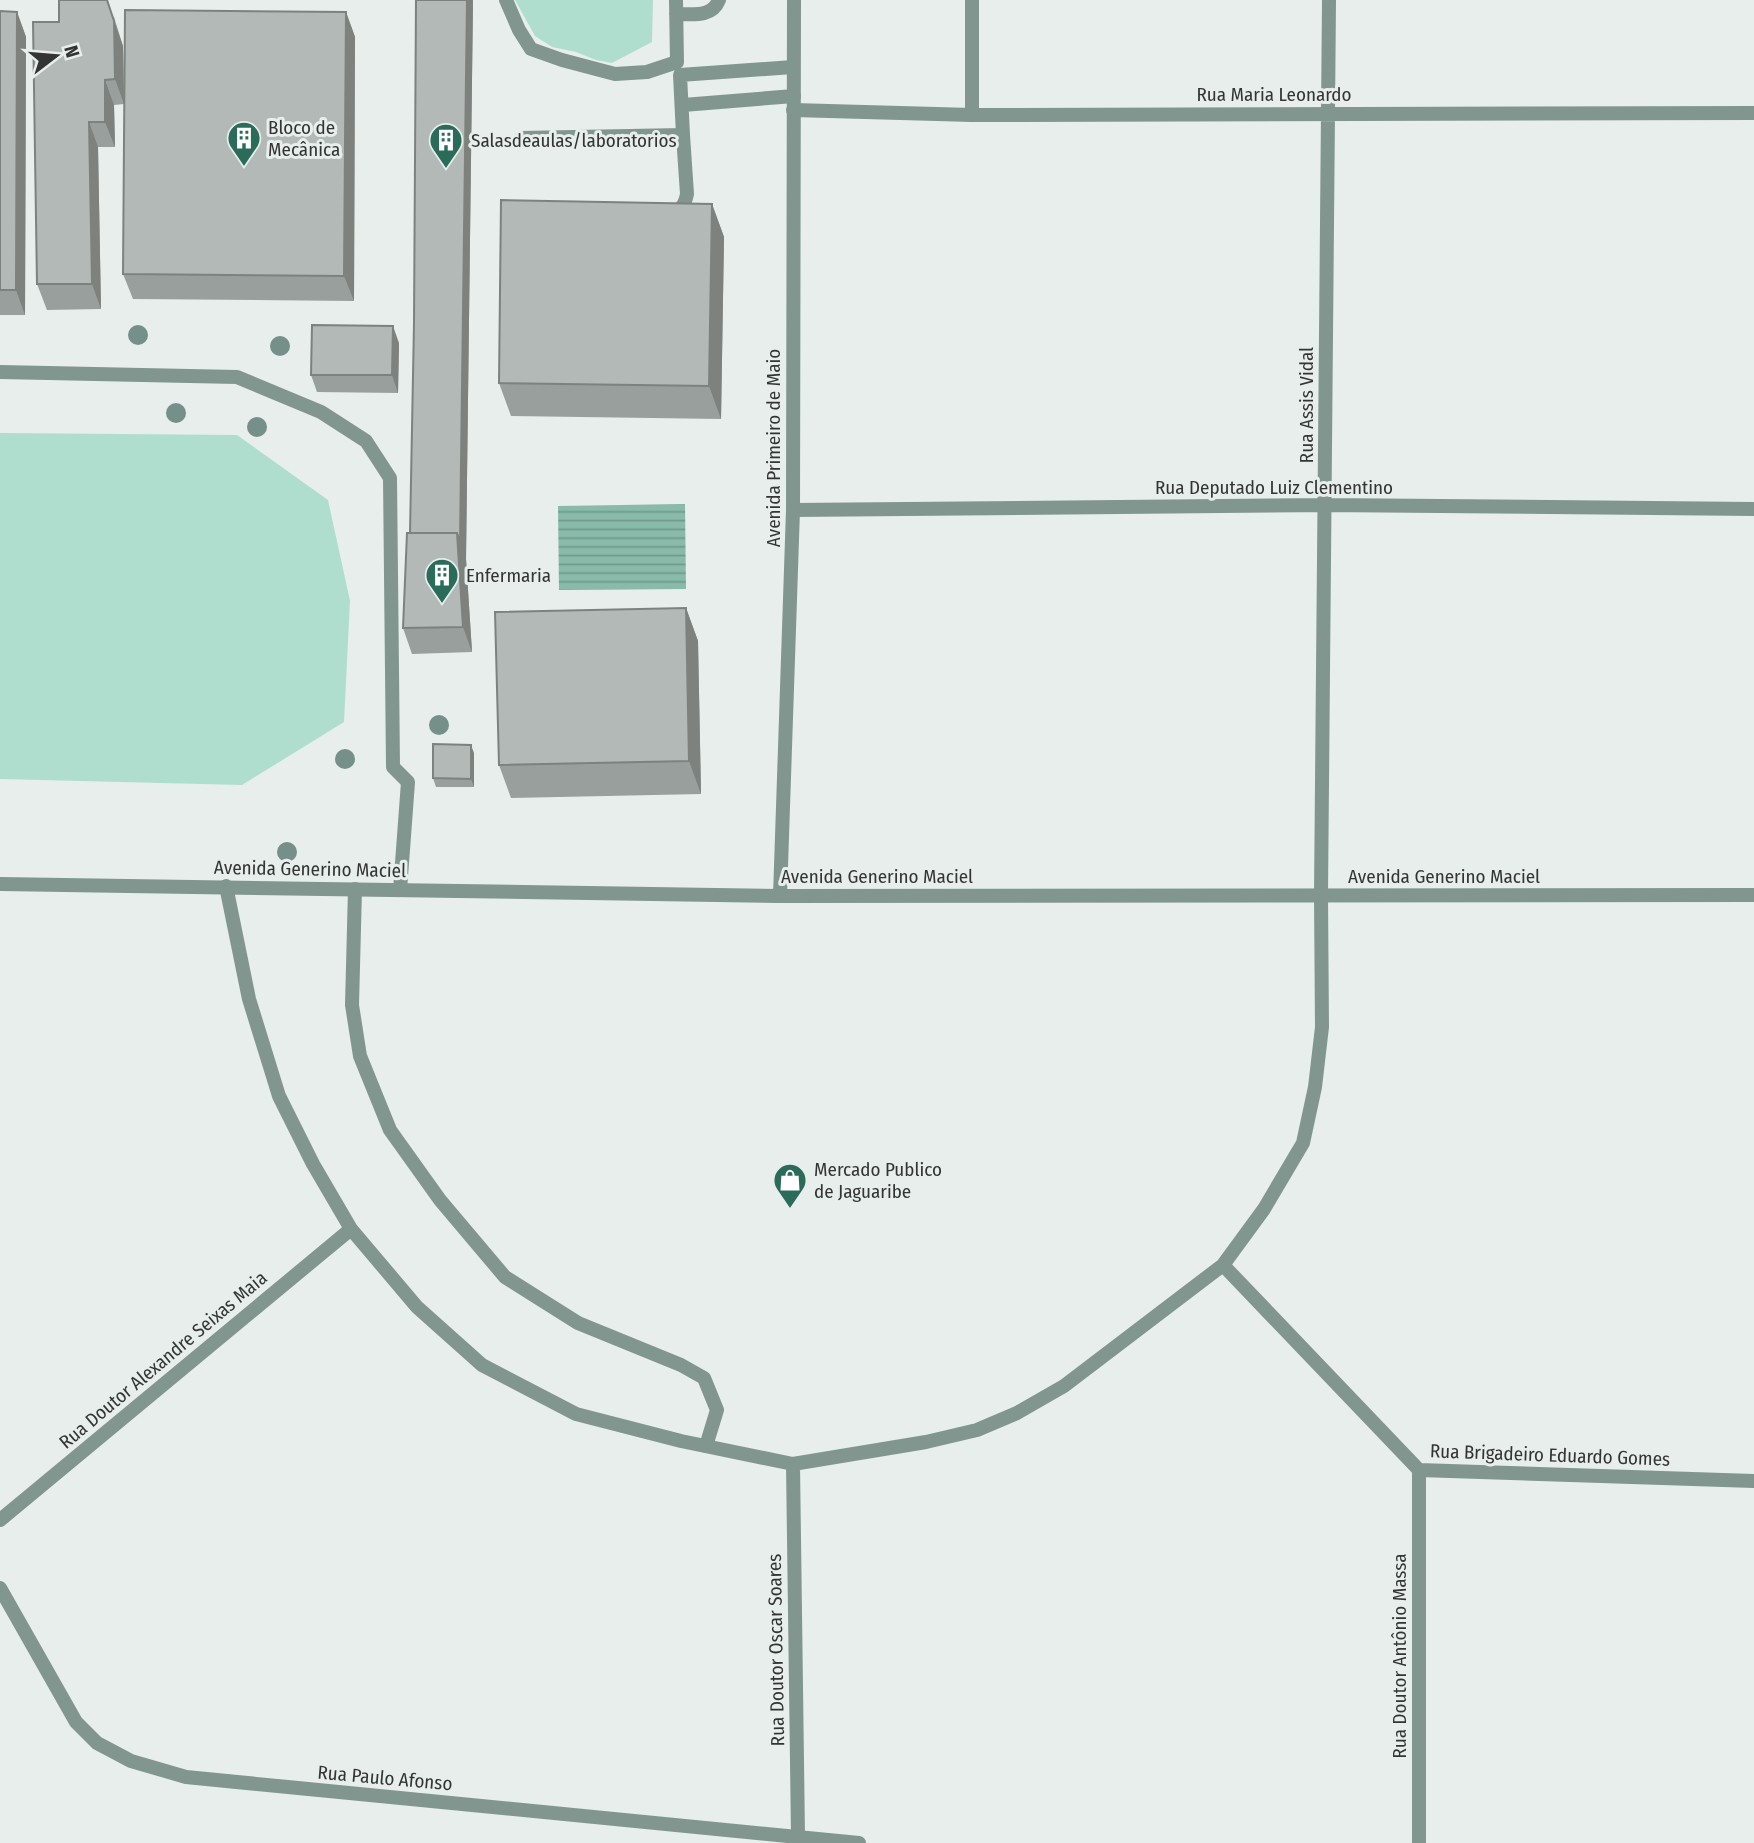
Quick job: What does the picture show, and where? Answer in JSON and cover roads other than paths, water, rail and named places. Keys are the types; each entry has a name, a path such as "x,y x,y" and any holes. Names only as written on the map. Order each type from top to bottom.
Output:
{"street":[{"path":"506,0 531,49 615,74 647,72 677,62 676,7 707,13 714,10 719,0"},
{"name":"Avenida Primeiro de Maio","path":"780,896 793,510 794,0"},
{"path":"972,0 972,115"},
{"name":"Rua Assis Vidal","path":"793,1464 926,1442 976,1430 1017,1413 1064,1386 1223,1265 1264,1209 1303,1143 1315,1087 1322,1027 1329,0"},
{"path":"658,214 679,211 687,194 681,75 793,67"},
{"name":"Rua Maria Leonardo","path":"683,105 793,103 972,115 1754,113"},
{"path":"521,138 683,135"},
{"path":"0,372 237,377 321,412 366,441 390,478 393,767 408,782 400,890"},
{"name":"Rua Deputado Luiz Clementino","path":"793,510 1325,505 1754,509"},
{"name":"Avenida Generino Maciel","path":"0,884 780,896 1754,895"},
{"path":"226,886 249,999 279,1096 313,1164 351,1229 417,1307 482,1365 576,1414 793,1464"},
{"path":"355,889 352,1005 360,1056 390,1129 440,1200 505,1277 578,1323 681,1365 704,1378 717,1410 706,1446"},
{"name":"Rua Doutor Alexandre Seixas Maia","path":"0,1520 351,1229"},
{"name":"Rua Brigadeiro Eduardo Gomes","path":"1223,1265 1419,1470 1754,1481"},
{"name":"Rua Doutor Oscar Soares","path":"793,1464 798,1836"},
{"name":"Rua Doutor Antônio Massa","path":"1419,1470 1419,1843"},
{"name":"Rua Paulo Afonso","path":"0,1588 76,1722 97,1743 131,1761 186,1777 859,1843"}],"place":[{"name":"Bloco de Mecânica","path":"244,168"},
{"name":"Salasdeaulas/laboratorios","path":"446,170"},
{"name":"Enfermaria","path":"442,605"},
{"name":"Mercado Publico de Jaguaribe","path":"790,1210"}]}
